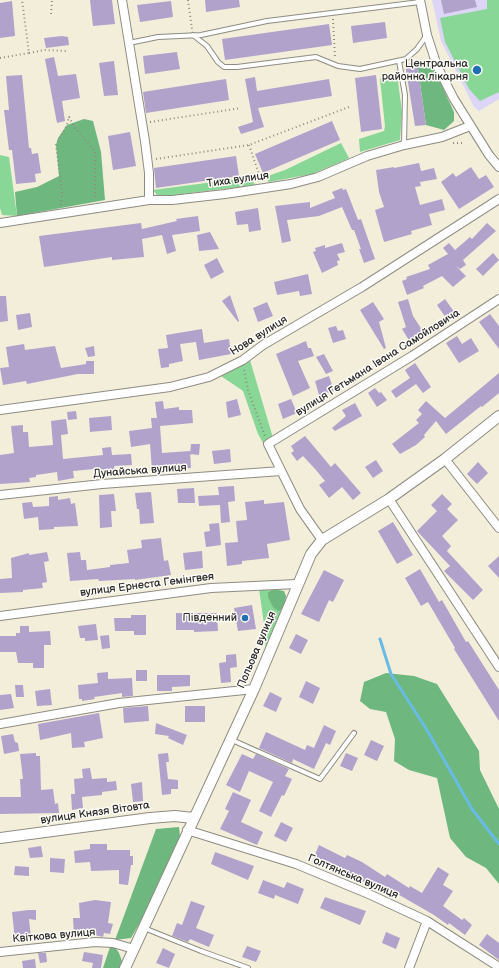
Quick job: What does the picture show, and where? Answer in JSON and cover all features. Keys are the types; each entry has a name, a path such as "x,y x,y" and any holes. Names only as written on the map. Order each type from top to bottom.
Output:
{"street":[{"path":"122,0 147,160 149,200"},
{"path":"420,1 427,35 437,66 470,126 499,167"},
{"name":"Тиха вулиця","path":"0,223 149,200 172,200 263,188 318,177 356,160 404,145 442,137 470,126"},
{"name":"Нова вулиця","path":"0,410 170,387 209,377 243,360 263,345 362,287 499,200"},
{"name":"вулиця Гетьмана Івана Самойловича","path":"268,444 412,356 499,299"},
{"name":"Польова вулиця","path":"125,968 229,739 254,689 297,584 311,554 322,540 389,498 445,459 499,416"},
{"path":"268,444 300,509 322,540"},
{"path":"445,459 499,528"},
{"name":"Дунайська вулиця","path":"0,495 102,484 281,470"},
{"path":"389,498 499,667"},
{"name":"вулиця Ернеста Гемінгвея","path":"0,616 211,588 297,584"},
{"path":"0,724 119,703 254,689"},
{"name":"вулиця Князя Вітовта","path":"0,838 150,818 174,816 193,818"},
{"name":"Голтянська вулиця","path":"187,830 296,864 371,895 427,921 499,967"},
{"path":"408,968 427,921"},
{"name":"Квіткова вулиця","path":"0,952 95,942 113,943 134,949"}],"lane":[{"path":"129,43 158,37 201,35 267,21 332,14 420,1"},
{"path":"193,35 207,46 218,62 224,67 252,66 316,57 335,64 360,69 406,59 417,50 427,35"},
{"path":"399,61 406,95 404,145"},
{"path":"229,739 320,779 354,733"},
{"path":"144,928 200,951 248,968"}],"path":[{"path":"22,0 29,53"},
{"path":"51,14 52,0"},
{"path":"188,0 193,35"},
{"path":"332,14 336,46 335,64"},
{"path":"0,58 45,50 67,51"},
{"path":"147,160 249,145 349,106"},
{"path":"142,123 241,108"},
{"path":"61,213 62,192 56,145 67,125 69,116 75,128 95,151 95,208"},
{"path":"249,145 263,188"},
{"path":"243,360 248,390 268,444"}],"shaded area":[{"name":"Центральна районна лікарня","path":"432,0 499,0 499,99 479,111 474,107 441,41"}],"green space":[{"name":"Центральна районна лікарня","path":"487,0 499,0 499,92 480,101 469,89 445,42 440,18 487,9"},
{"path":"417,62 428,62 436,73 454,112 454,121 444,130 426,125"},
{"path":"397,74 402,112 400,140 360,152 359,139 384,131 385,126 380,79 387,75"},
{"path":"84,119 93,121 101,152 105,200 17,216 15,192 37,187 59,176 56,145 58,138 67,125"},
{"path":"341,143 349,158 345,160 312,174 269,182 265,177 285,170"},
{"path":"0,155 9,157 17,216 2,215 0,208"},
{"path":"251,177 255,185 166,196 157,195 153,190"},
{"path":"250,360 273,438 267,450 258,434 243,391 221,376"},
{"path":"259,589 270,590 268,592 284,609 265,649 266,638"},
{"path":"273,589 284,591 286,596 284,609 278,611 273,607 268,597 268,592"},
{"path":"386,673 414,676 437,684 479,751 480,770 499,809 499,884 486,868 466,857 450,838 437,778 409,770 394,761 395,739 386,712 370,709 360,701 364,682"},
{"path":"179,827 180,836 143,917 131,938 115,940 156,829"},
{"path":"110,947 115,947 119,953 122,961 119,968 103,968"}],"building":[{"path":"90,0 112,0 115,24 93,26"},
{"path":"205,0 239,0 240,7 206,12"},
{"path":"441,0 475,0 477,7 444,14"},
{"path":"12,1 15,36 0,38 0,3"},
{"path":"171,1 173,17 140,22 137,5"},
{"path":"385,22 387,38 353,43 351,26"},
{"path":"329,24 332,45 225,60 222,39"},
{"path":"62,36 68,37 69,45 46,48 44,38"},
{"path":"177,52 180,69 145,74 143,56"},
{"path":"54,57 58,76 76,74 80,98 62,101 65,121 57,123 45,59"},
{"path":"114,61 118,95 104,96 99,63"},
{"path":"417,62 426,125 415,126 405,64"},
{"path":"22,75 29,148 31,148 32,154 38,153 41,173 35,174 36,182 16,184 12,150 9,150 4,110 9,110 6,76"},
{"path":"376,75 382,129 361,132 355,78"},
{"path":"255,77 257,91 329,79 332,96 258,108 264,127 241,134 238,127 253,122 245,79"},
{"path":"226,79 229,100 146,113 143,92"},
{"path":"332,121 340,140 263,173 255,154"},
{"path":"130,132 136,166 113,170 108,136"},
{"path":"236,156 239,176 156,188 154,168"},
{"path":"419,163 421,171 434,168 437,179 420,182 421,186 415,187 420,205 442,199 445,210 429,214 432,225 411,231 412,234 384,242 375,210 384,207 379,192 376,170"},
{"path":"471,167 479,179 486,175 494,187 459,209 441,182 453,173 456,177"},
{"path":"342,188 343,190 346,189 358,220 361,219 375,259 364,263 354,230 352,230 342,207 319,216 287,220 291,241 282,243 275,206 310,202 310,208 335,198 332,192"},
{"path":"258,208 261,230 249,232 248,224 237,225 235,212"},
{"path":"198,216 200,231 172,235 176,251 167,254 162,235 142,239 144,257 112,260 112,257 44,267 39,236 141,223 142,229 177,221 176,219"},
{"path":"487,223 496,231 463,260 466,265 460,269 456,266 466,276 453,287 442,276 423,286 424,288 407,295 402,281 407,279 406,277 430,269 428,265 448,254 443,248 449,243 455,250 470,237 472,239"},
{"path":"210,232 219,249 199,251 197,235"},
{"path":"342,243 345,252 337,254 340,260 337,261 338,265 322,273 313,252 316,251 315,248 325,245 325,248"},
{"path":"493,253 499,260 483,276 476,269"},
{"path":"217,258 224,272 211,279 204,265"},
{"path":"308,274 312,294 300,296 299,291 277,295 274,282"},
{"path":"230,295 239,321 238,322 222,301"},
{"path":"0,296 6,296 8,321 0,322"},
{"path":"408,299 413,316 424,333 410,342 402,329 406,327 398,302"},
{"path":"445,299 455,313 446,318 437,305"},
{"path":"267,302 273,316 258,322 253,308"},
{"path":"373,302 384,319 379,322 386,348 384,349 360,310"},
{"path":"30,313 32,327 18,330 16,315"},
{"path":"490,314 499,326 499,349 479,322"},
{"path":"336,326 338,331 343,330 346,339 333,343 328,328"},
{"path":"202,329 204,343 229,339 231,354 199,360 196,342 180,344 183,361 169,364 169,367 161,368 158,349 168,348 166,335"},
{"path":"457,336 462,344 471,338 479,351 459,363 446,343"},
{"path":"306,341 308,348 311,348 314,356 298,361 310,388 293,396 276,354"},
{"path":"24,344 25,350 55,346 61,368 86,364 86,361 94,361 94,374 78,374 27,384 26,381 3,385 0,368 9,367 6,347"},
{"path":"94,346 95,356 88,357 85,348"},
{"path":"324,354 333,371 326,374 316,357"},
{"path":"415,363 431,387 423,393 416,384 396,398 391,391 410,378 405,370"},
{"path":"499,373 499,393 446,434 436,421 424,435 425,437 416,445 400,454 392,444 419,423 416,420 422,414 418,410 426,401 445,418"},
{"path":"329,376 334,391 319,395 315,381"},
{"path":"375,388 379,393 381,392 387,400 377,407 368,393"},
{"path":"237,399 241,415 228,418 226,402"},
{"path":"291,399 297,413 283,419 278,404"},
{"path":"163,401 164,409 179,407 179,410 192,410 193,423 160,426 162,453 190,451 191,468 152,470 150,444 131,447 129,431 152,428 151,418 157,418 155,402"},
{"path":"355,403 362,416 335,431 332,428 346,416 342,410"},
{"path":"76,411 77,419 68,420 67,412"},
{"path":"111,416 112,430 90,432 89,418"},
{"path":"66,419 68,434 61,435 63,459 103,455 102,448 111,447 112,455 131,454 132,465 114,466 115,472 94,475 94,469 73,471 74,478 58,481 57,472 36,475 36,477 29,478 30,482 0,484 0,455 14,453 11,426 23,425 23,432 28,432 29,447 53,445 51,421"},
{"path":"305,436 331,467 335,463 361,493 353,500 342,487 329,498 319,485 325,481 316,470 303,456 297,461 291,453 294,451 291,446"},
{"path":"191,444 200,444 199,455 190,454"},
{"path":"230,449 231,462 214,464 212,451"},
{"path":"376,460 383,471 373,478 365,467"},
{"path":"478,462 488,473 477,484 467,474"},
{"path":"234,486 235,501 228,502 230,522 221,523 220,505 199,506 198,496 219,495 218,487"},
{"path":"194,488 195,503 178,503 177,489"},
{"path":"151,492 154,523 140,524 139,509 137,509 135,493"},
{"path":"114,494 116,511 111,511 112,527 100,528 99,495"},
{"path":"442,494 452,504 447,509 458,520 442,536 451,546 447,551 483,590 473,600 444,571 450,566 417,531 437,511 431,505"},
{"path":"58,496 58,500 70,498 71,504 75,503 78,526 54,527 54,529 39,530 38,517 24,519 22,503 32,502 33,507 49,506 49,497"},
{"path":"264,500 264,504 284,502 290,540 267,544 269,558 242,561 242,564 227,566 225,543 238,542 236,521 247,520 245,502"},
{"path":"393,522 413,555 397,564 378,531"},
{"path":"219,523 221,545 206,547 204,532 210,531 209,524"},
{"path":"161,538 164,561 168,560 171,575 135,580 99,581 98,579 70,581 67,553 80,552 81,560 86,560 87,570 110,567 110,565 129,563 127,550 142,548 141,540"},
{"path":"202,551 203,568 185,570 183,553"},
{"path":"47,552 49,561 44,562 47,582 42,583 43,588 23,590 23,592 0,593 0,579 12,578 11,558 29,553 29,555"},
{"path":"499,556 499,578 488,566"},
{"path":"420,569 439,602 442,600 466,642 468,641 499,690 499,721 454,649 455,648 428,602 421,606 405,578"},
{"path":"324,570 344,580 333,602 329,600 319,622 301,614"},
{"name":"Південний","path":"252,605 256,629 238,631 234,608"},
{"path":"176,613 217,613 218,631 194,632 194,630 176,630"},
{"path":"131,615 146,615 146,635 134,635 134,631 115,631 114,618 131,618"},
{"path":"96,624 98,640 85,641 85,638 80,638 78,626"},
{"path":"20,626 29,626 29,632 50,631 51,645 44,645 44,668 33,668 33,663 18,663 16,652 0,652 0,636 16,636 16,633 20,633"},
{"path":"296,634 308,640 301,654 289,648"},
{"path":"109,635 110,648 102,649 100,636"},
{"path":"236,654 237,667 230,668 231,682 221,683 219,663 226,662 226,655"},
{"path":"136,670 147,670 147,681 136,681"},
{"path":"108,672 108,679 132,678 133,696 122,697 122,693 94,697 95,699 82,701 82,699 79,699 78,685 98,683 97,673"},
{"path":"157,675 190,675 190,686 172,687 172,691 157,691"},
{"path":"306,681 320,688 313,704 299,697"},
{"path":"15,685 23,685 24,697 16,697"},
{"path":"50,689 52,705 37,706 35,691"},
{"path":"270,692 282,698 276,712 263,706"},
{"path":"11,694 14,708 0,710 0,695"},
{"path":"148,706 149,721 124,723 123,708"},
{"path":"185,706 205,706 205,722 185,722"},
{"path":"99,713 103,738 84,742 85,747 72,748 71,733 40,740 38,724"},
{"path":"156,723 187,735 183,745 168,738 169,736 155,734"},
{"path":"324,725 336,731 330,745 326,743 314,769 293,759 292,763 259,748 266,732 305,750 307,745 314,748"},
{"path":"13,734 15,742 18,743 19,751 4,754 1,736"},
{"path":"371,740 384,746 377,761 364,755"},
{"path":"36,753 36,756 40,756 41,790 53,789 55,804 58,803 59,813 0,814 0,797 21,797 20,779 23,779 20,754"},
{"path":"168,753 169,762 166,762 168,779 178,780 178,789 171,789 171,794 162,795 158,754"},
{"path":"346,753 358,758 352,771 340,766"},
{"path":"242,754 253,759 256,754 289,769 285,776 292,779 284,796 282,795 271,817 259,811 273,782 249,771 240,792 226,785"},
{"path":"90,768 92,779 107,778 107,782 116,781 117,790 102,792 102,795 82,797 83,808 72,810 71,794 75,794 74,779 83,778 82,769"},
{"path":"142,782 143,801 133,802 131,784"},
{"path":"233,792 251,800 241,822 263,832 257,845 220,829 229,811 225,809"},
{"path":"281,822 293,828 286,842 274,836"},
{"path":"90,844 107,844 107,850 130,850 130,856 133,856 133,865 131,865 128,885 119,884 119,870 91,871 90,862 75,863 74,851 90,849"},
{"path":"319,845 345,858 347,855 362,862 385,877 387,874 409,888 410,886 422,893 438,867 449,874 443,885 453,891 443,906 462,920 464,918 472,925 465,935 449,923 448,925 434,915 394,892 391,896 355,877 354,879 327,866 326,868 312,862"},
{"path":"41,846 43,857 30,858 28,848"},
{"path":"215,852 254,866 248,880 211,864"},
{"path":"50,858 65,859 64,873 50,872"},
{"path":"15,866 29,867 29,876 14,875"},
{"path":"263,880 284,888 287,882 304,889 298,904 275,895 274,899 258,893"},
{"path":"325,897 366,911 360,925 320,908"},
{"path":"95,900 111,902 108,923 113,924 110,934 104,933 103,937 86,933 74,934 73,918 80,918 79,903"},
{"path":"191,901 205,906 196,928 214,935 209,947 190,939 188,942 172,936 177,923 182,925"},
{"path":"36,910 36,920 29,919 31,938 15,940 12,912"},
{"path":"386,932 400,938 396,949 382,943"},
{"path":"487,934 499,943 499,960 479,945"},
{"path":"247,946 261,951 256,962 242,957"},
{"path":"163,948 175,954 169,968 156,963"},
{"path":"84,952 103,955 101,968 92,968 93,963 82,961"},
{"path":"38,953 46,953 47,962 40,963"},
{"path":"35,959 36,968 23,968 22,961"}],"waterway":[{"path":"380,639 391,674 427,730 472,809 499,844"}],"place":[{"name":"Центральна районна лікарня","path":"477,70"},
{"name":"Південний","path":"245,618"}]}
